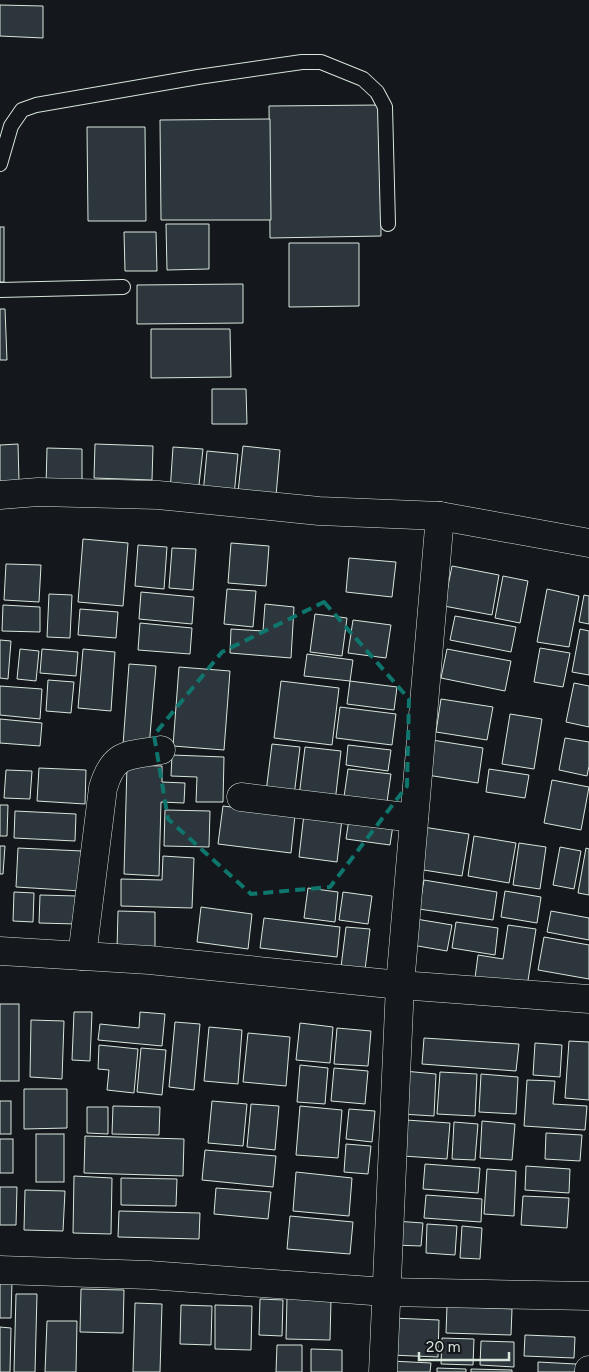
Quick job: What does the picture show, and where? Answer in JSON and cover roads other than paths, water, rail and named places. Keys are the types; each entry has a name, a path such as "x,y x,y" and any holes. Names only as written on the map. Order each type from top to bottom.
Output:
{"street":[{"path":"0,495 38,492 158,495 319,511 440,516 589,543"},
{"path":"383,1372 400,985 440,516"},
{"path":"82,956 103,788 108,770 122,757 161,750"},
{"path":"241,797 414,818"},
{"path":"0,951 159,961 400,985 589,999"},
{"path":"0,1270 149,1275 386,1292 589,1296"}],"lane":[{"path":"0,164 11,126 22,110 36,105 198,77 302,62 321,62 363,79 377,92 385,107 388,224"},
{"path":"0,290 123,286"}]}
